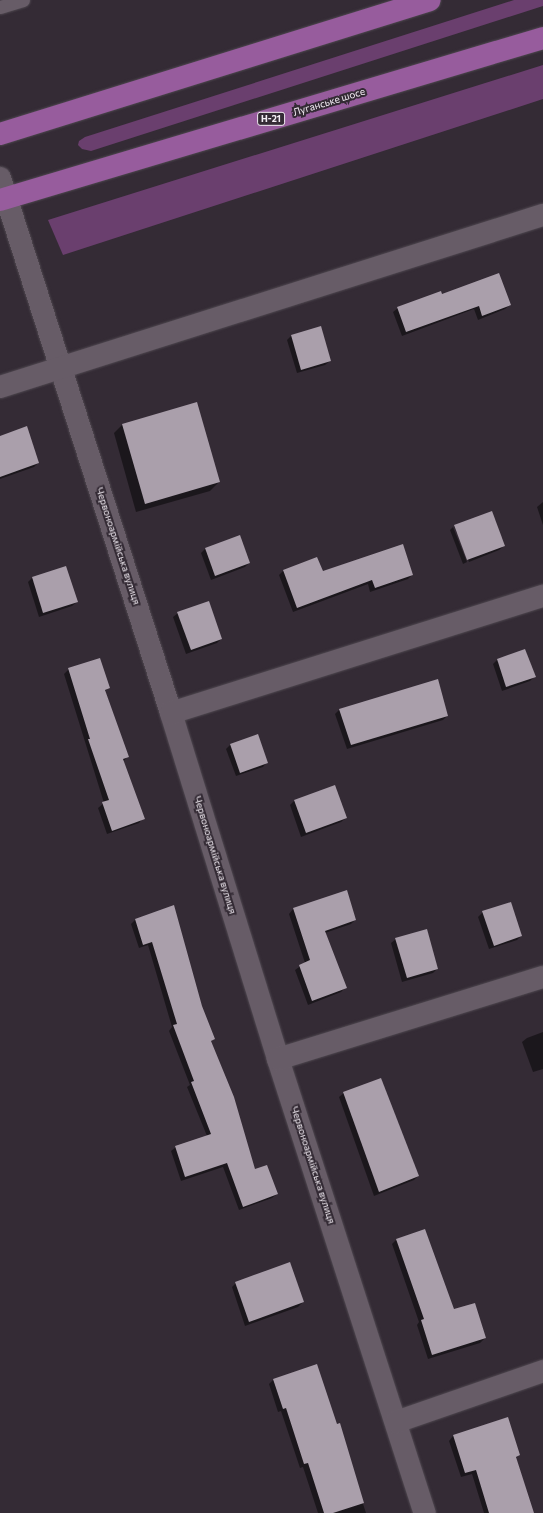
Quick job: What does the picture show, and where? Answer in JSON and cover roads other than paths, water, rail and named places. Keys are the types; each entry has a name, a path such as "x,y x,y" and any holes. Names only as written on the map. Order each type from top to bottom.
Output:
{"main road":[{"path":"0,134 430,0"},
{"name":"Луганське шосе","path":"2,192 543,38"}],"street":[{"name":"Червоноармійська вулиця","path":"2,192 62,368 278,1059 425,1513"},
{"path":"0,387 543,215"},
{"path":"171,713 543,596"},
{"path":"278,1059 543,977"},
{"path":"396,1422 543,1371"}],"lane":[{"path":"0,7 23,0"}]}
